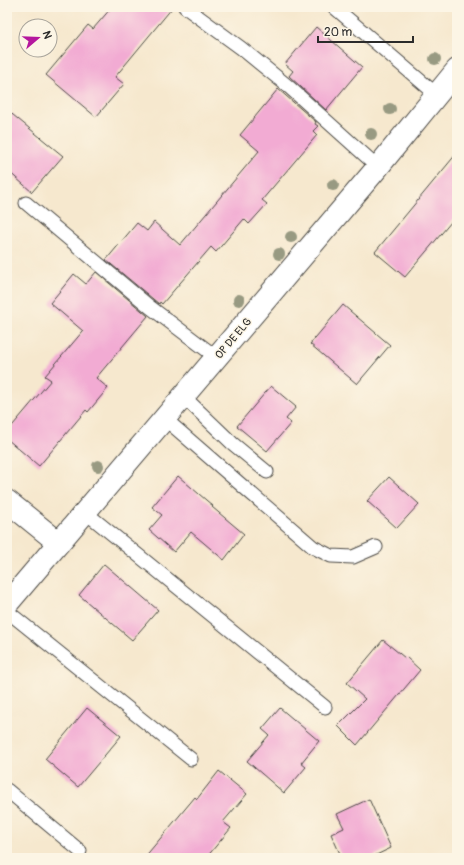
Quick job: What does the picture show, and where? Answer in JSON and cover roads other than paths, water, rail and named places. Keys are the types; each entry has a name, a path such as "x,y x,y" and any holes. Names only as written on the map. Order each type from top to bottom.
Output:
{"street":[{"name":"OP DE ELG","path":"7,604 378,166 457,70"},
{"path":"7,501 59,543"}],"lane":[{"path":"185,7 289,87 378,166"},
{"path":"334,7 437,94"},
{"path":"26,203 150,307 216,357"},
{"path":"183,396 232,443 267,472"},
{"path":"164,418 312,547 332,556 353,557 376,547"},
{"path":"85,512 325,707"},
{"path":"7,611 191,759"},
{"path":"7,790 80,851"}]}
